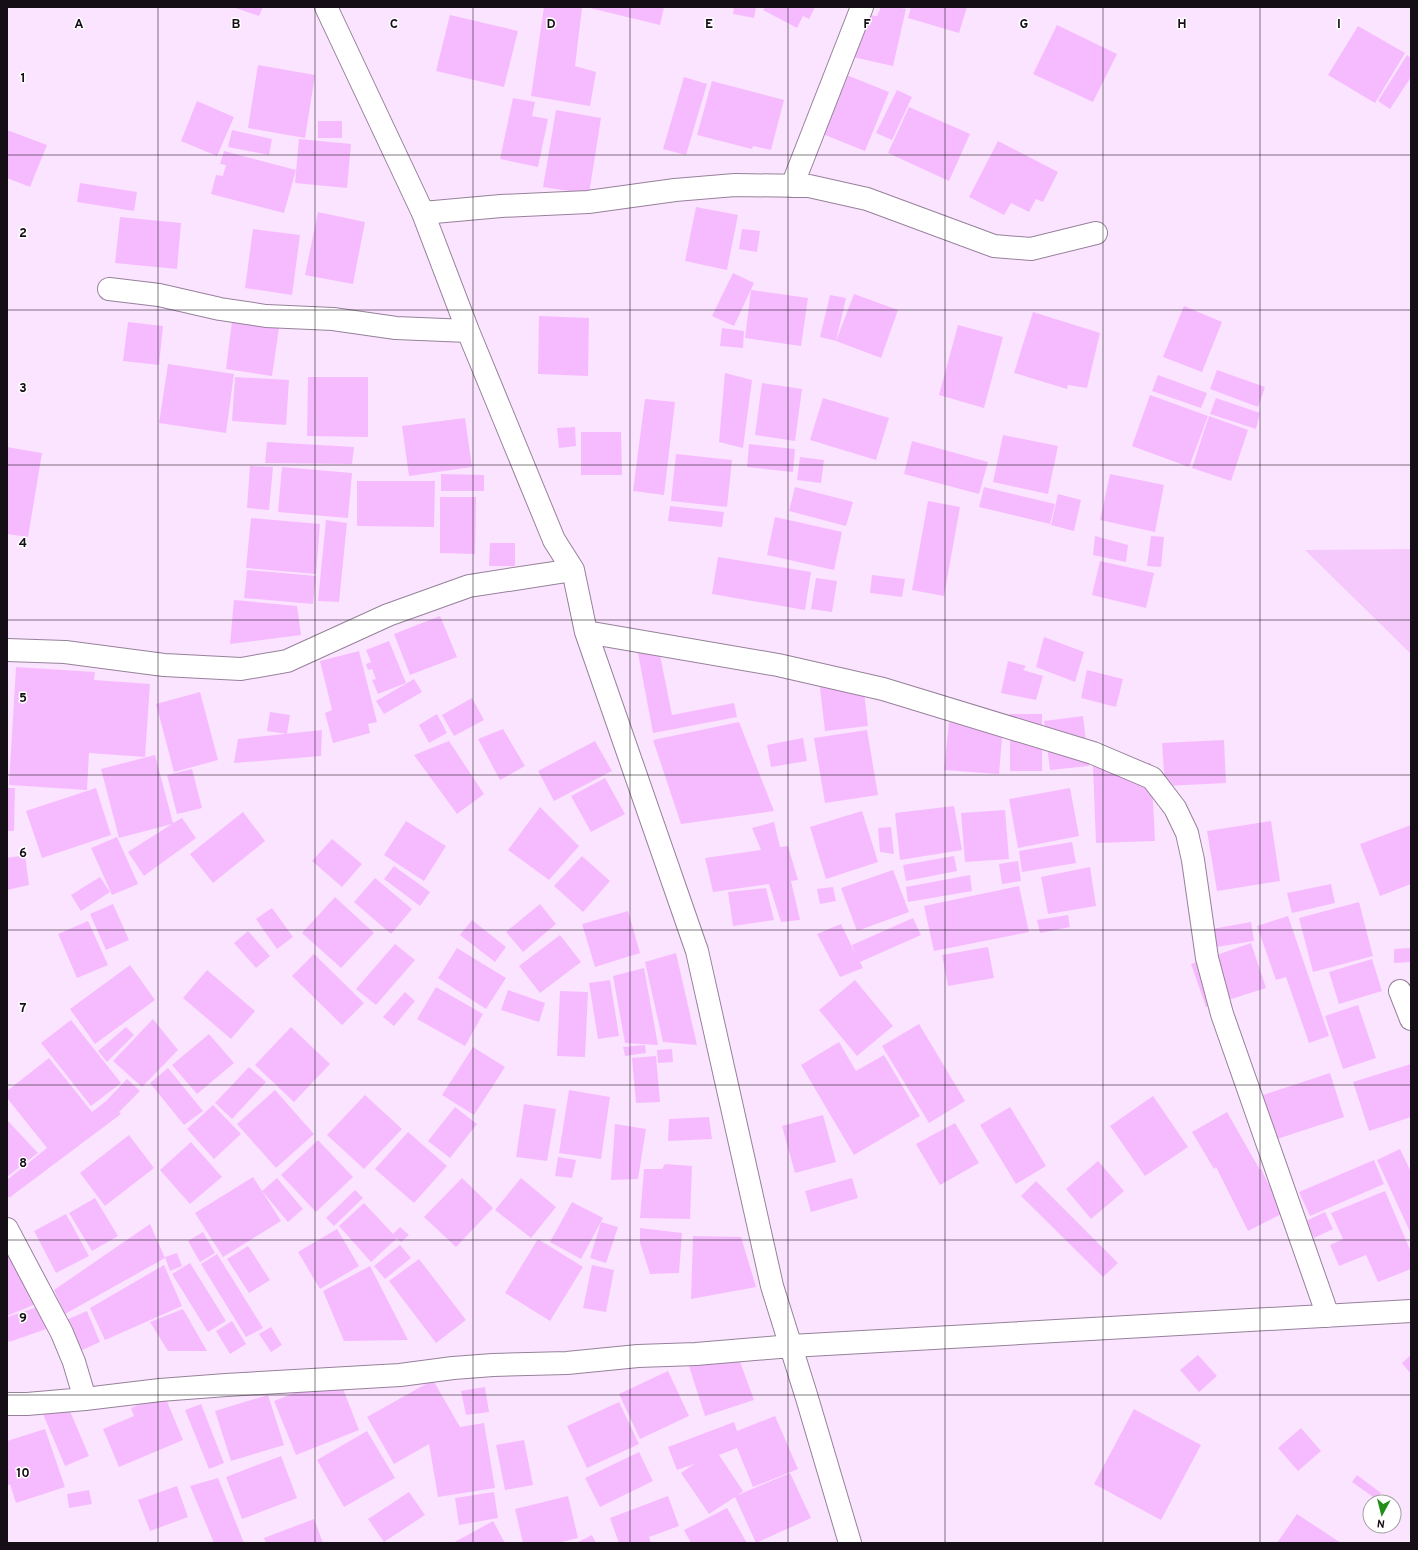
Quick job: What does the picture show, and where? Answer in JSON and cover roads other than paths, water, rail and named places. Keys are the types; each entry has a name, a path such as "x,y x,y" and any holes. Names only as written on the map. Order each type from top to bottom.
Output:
{"street":[{"path":"326,7 423,213 468,331 554,540 573,570 586,632 696,951 772,1286 850,1543"},
{"path":"792,186 862,7"},
{"path":"423,213 501,206 588,202 675,190 735,185 809,186 867,198 994,246 1031,249 1096,233"},
{"path":"109,289 159,295 220,309 266,316 333,319 396,328 468,331"},
{"path":"7,650 65,652 164,665 241,669 287,661 388,615 470,586 573,570"},
{"path":"586,632 778,665 883,689 1093,753 1152,778 1175,808 1187,833 1193,860 1207,958 1222,1014 1328,1316"},
{"path":"1400,991 1411,1019"},
{"path":"7,1229 62,1333 74,1362 85,1399"},
{"path":"7,1404 27,1404 85,1399 160,1390 226,1385 393,1375 493,1365 567,1364 638,1356 696,1354 791,1346 1411,1311"}]}
